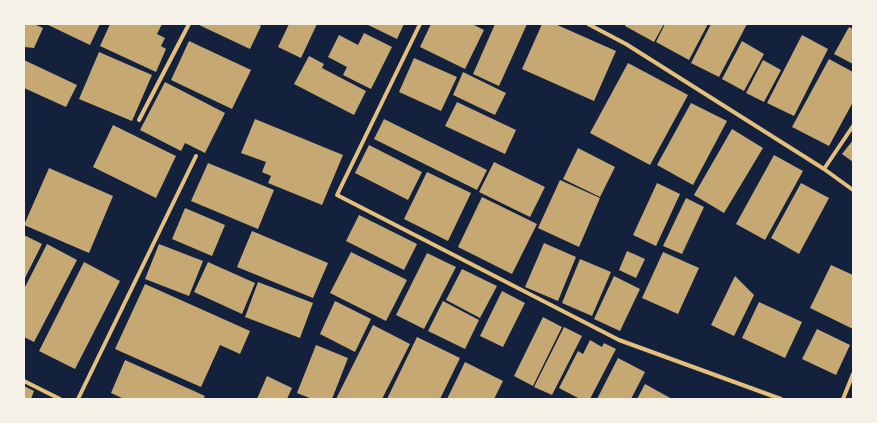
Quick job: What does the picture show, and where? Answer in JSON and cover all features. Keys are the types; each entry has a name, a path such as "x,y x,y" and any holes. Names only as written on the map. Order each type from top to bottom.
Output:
{"street":[{"path":"139,120 189,24"},
{"path":"420,24 337,194 619,340 781,399"},
{"path":"588,24 626,44 824,169 853,190"},
{"path":"824,169 853,126"},
{"path":"78,399 196,156"},
{"path":"843,399 853,374"},
{"path":"24,381 60,399"}],"building":[{"path":"24,24 34,24 43,28 34,48 24,47"},
{"path":"46,24 100,24 90,45"},
{"path":"110,24 162,24 157,34 165,38 161,46 166,49 156,72 100,46"},
{"path":"258,24 261,26 250,49 199,25"},
{"path":"289,24 317,24 301,58 278,47"},
{"path":"366,24 404,24 397,39"},
{"path":"431,24 472,24 484,30 465,69 420,47"},
{"path":"495,24 527,24 499,86 473,74"},
{"path":"542,24 555,24 616,51 594,101 522,69"},
{"path":"626,24 664,24 654,42 625,26"},
{"path":"665,24 708,24 689,60 656,42"},
{"path":"711,24 747,24 719,77 691,63"},
{"path":"849,27 853,29 853,64 834,54"},
{"path":"364,33 392,47 371,89 343,75 347,67 328,57 339,35 358,45"},
{"path":"802,35 828,49 794,116 767,103"},
{"path":"189,41 251,70 232,109 171,80"},
{"path":"742,41 764,54 744,91 722,79"},
{"path":"99,52 152,75 132,121 79,99"},
{"path":"309,56 324,64 322,68 366,91 354,115 294,84"},
{"path":"414,58 457,77 441,111 399,92"},
{"path":"829,59 853,72 853,102 829,146 792,127"},
{"path":"24,60 77,85 66,107 24,88"},
{"path":"763,60 781,70 764,102 746,93"},
{"path":"628,63 688,95 650,165 590,133"},
{"path":"463,72 506,93 495,115 453,95"},
{"path":"165,82 225,113 205,153 185,143 181,151 140,130"},
{"path":"457,102 516,130 505,154 445,126"},
{"path":"691,103 727,121 693,185 657,165"},
{"path":"255,119 343,155 322,205 268,183 271,176 262,172 266,162 241,153"},
{"path":"384,119 487,170 477,190 374,139"},
{"path":"113,125 176,156 156,198 93,167"},
{"path":"732,129 763,148 724,213 694,195"},
{"path":"853,140 853,162 842,154"},
{"path":"369,145 422,172 408,200 355,173"},
{"path":"578,148 615,167 600,197 563,179"},
{"path":"774,155 803,171 765,240 736,224"},
{"path":"494,162 545,187 530,217 479,192"},
{"path":"208,163 274,190 258,229 191,201"},
{"path":"49,168 113,196 89,253 24,225"},
{"path":"427,172 471,193 448,241 404,219"},
{"path":"560,180 600,198 579,247 538,228"},
{"path":"657,183 680,194 656,246 633,235"},
{"path":"801,183 829,198 799,254 771,238"},
{"path":"482,197 537,224 512,274 458,247"},
{"path":"686,198 704,207 682,254 663,246"},
{"path":"185,208 225,225 212,256 172,239"},
{"path":"359,215 417,244 404,270 346,241"},
{"path":"252,231 328,263 313,298 237,267"},
{"path":"24,235 42,244 24,280"},
{"path":"544,243 576,257 558,301 525,287"},
{"path":"47,244 77,260 34,342 24,337 24,289"},
{"path":"159,244 203,261 189,296 145,279"},
{"path":"627,251 645,259 636,278 619,270"},
{"path":"351,252 407,280 386,321 330,293"},
{"path":"663,252 699,268 678,314 642,298"},
{"path":"427,253 456,267 424,329 396,315"},
{"path":"580,259 611,272 592,316 562,303"},
{"path":"84,262 120,281 75,369 39,351"},
{"path":"208,262 255,283 242,314 194,292"},
{"path":"831,265 853,275 853,329 810,308"},
{"path":"462,269 497,286 480,318 446,300"},
{"path":"614,276 640,289 620,331 594,319"},
{"path":"735,276 754,295 734,336 711,325"},
{"path":"258,282 313,303 300,338 245,317"},
{"path":"145,284 250,331 240,354 220,345 201,387 115,349"},
{"path":"502,291 525,303 503,347 480,336"},
{"path":"335,301 371,319 355,352 320,334"},
{"path":"443,301 479,320 465,349 428,331"},
{"path":"759,302 802,322 785,358 742,338"},
{"path":"543,317 562,327 533,386 514,376"},
{"path":"373,325 410,344 382,399 336,399"},
{"path":"564,327 582,336 552,395 534,387"},
{"path":"817,329 850,345 836,375 802,359"},
{"path":"417,337 460,358 440,399 387,399"},
{"path":"590,340 602,347 604,343 616,349 590,399 580,399 559,388 578,351 583,354"},
{"path":"316,345 348,358 332,399 312,399 297,393"},
{"path":"618,358 645,372 631,399 597,399"},
{"path":"125,360 205,396 203,399 124,399 111,393"},
{"path":"465,362 503,381 494,399 447,399"},
{"path":"267,376 292,388 287,399 257,399"},
{"path":"645,384 672,399 637,399"},
{"path":"24,386 34,391 31,399 24,399"}]}
